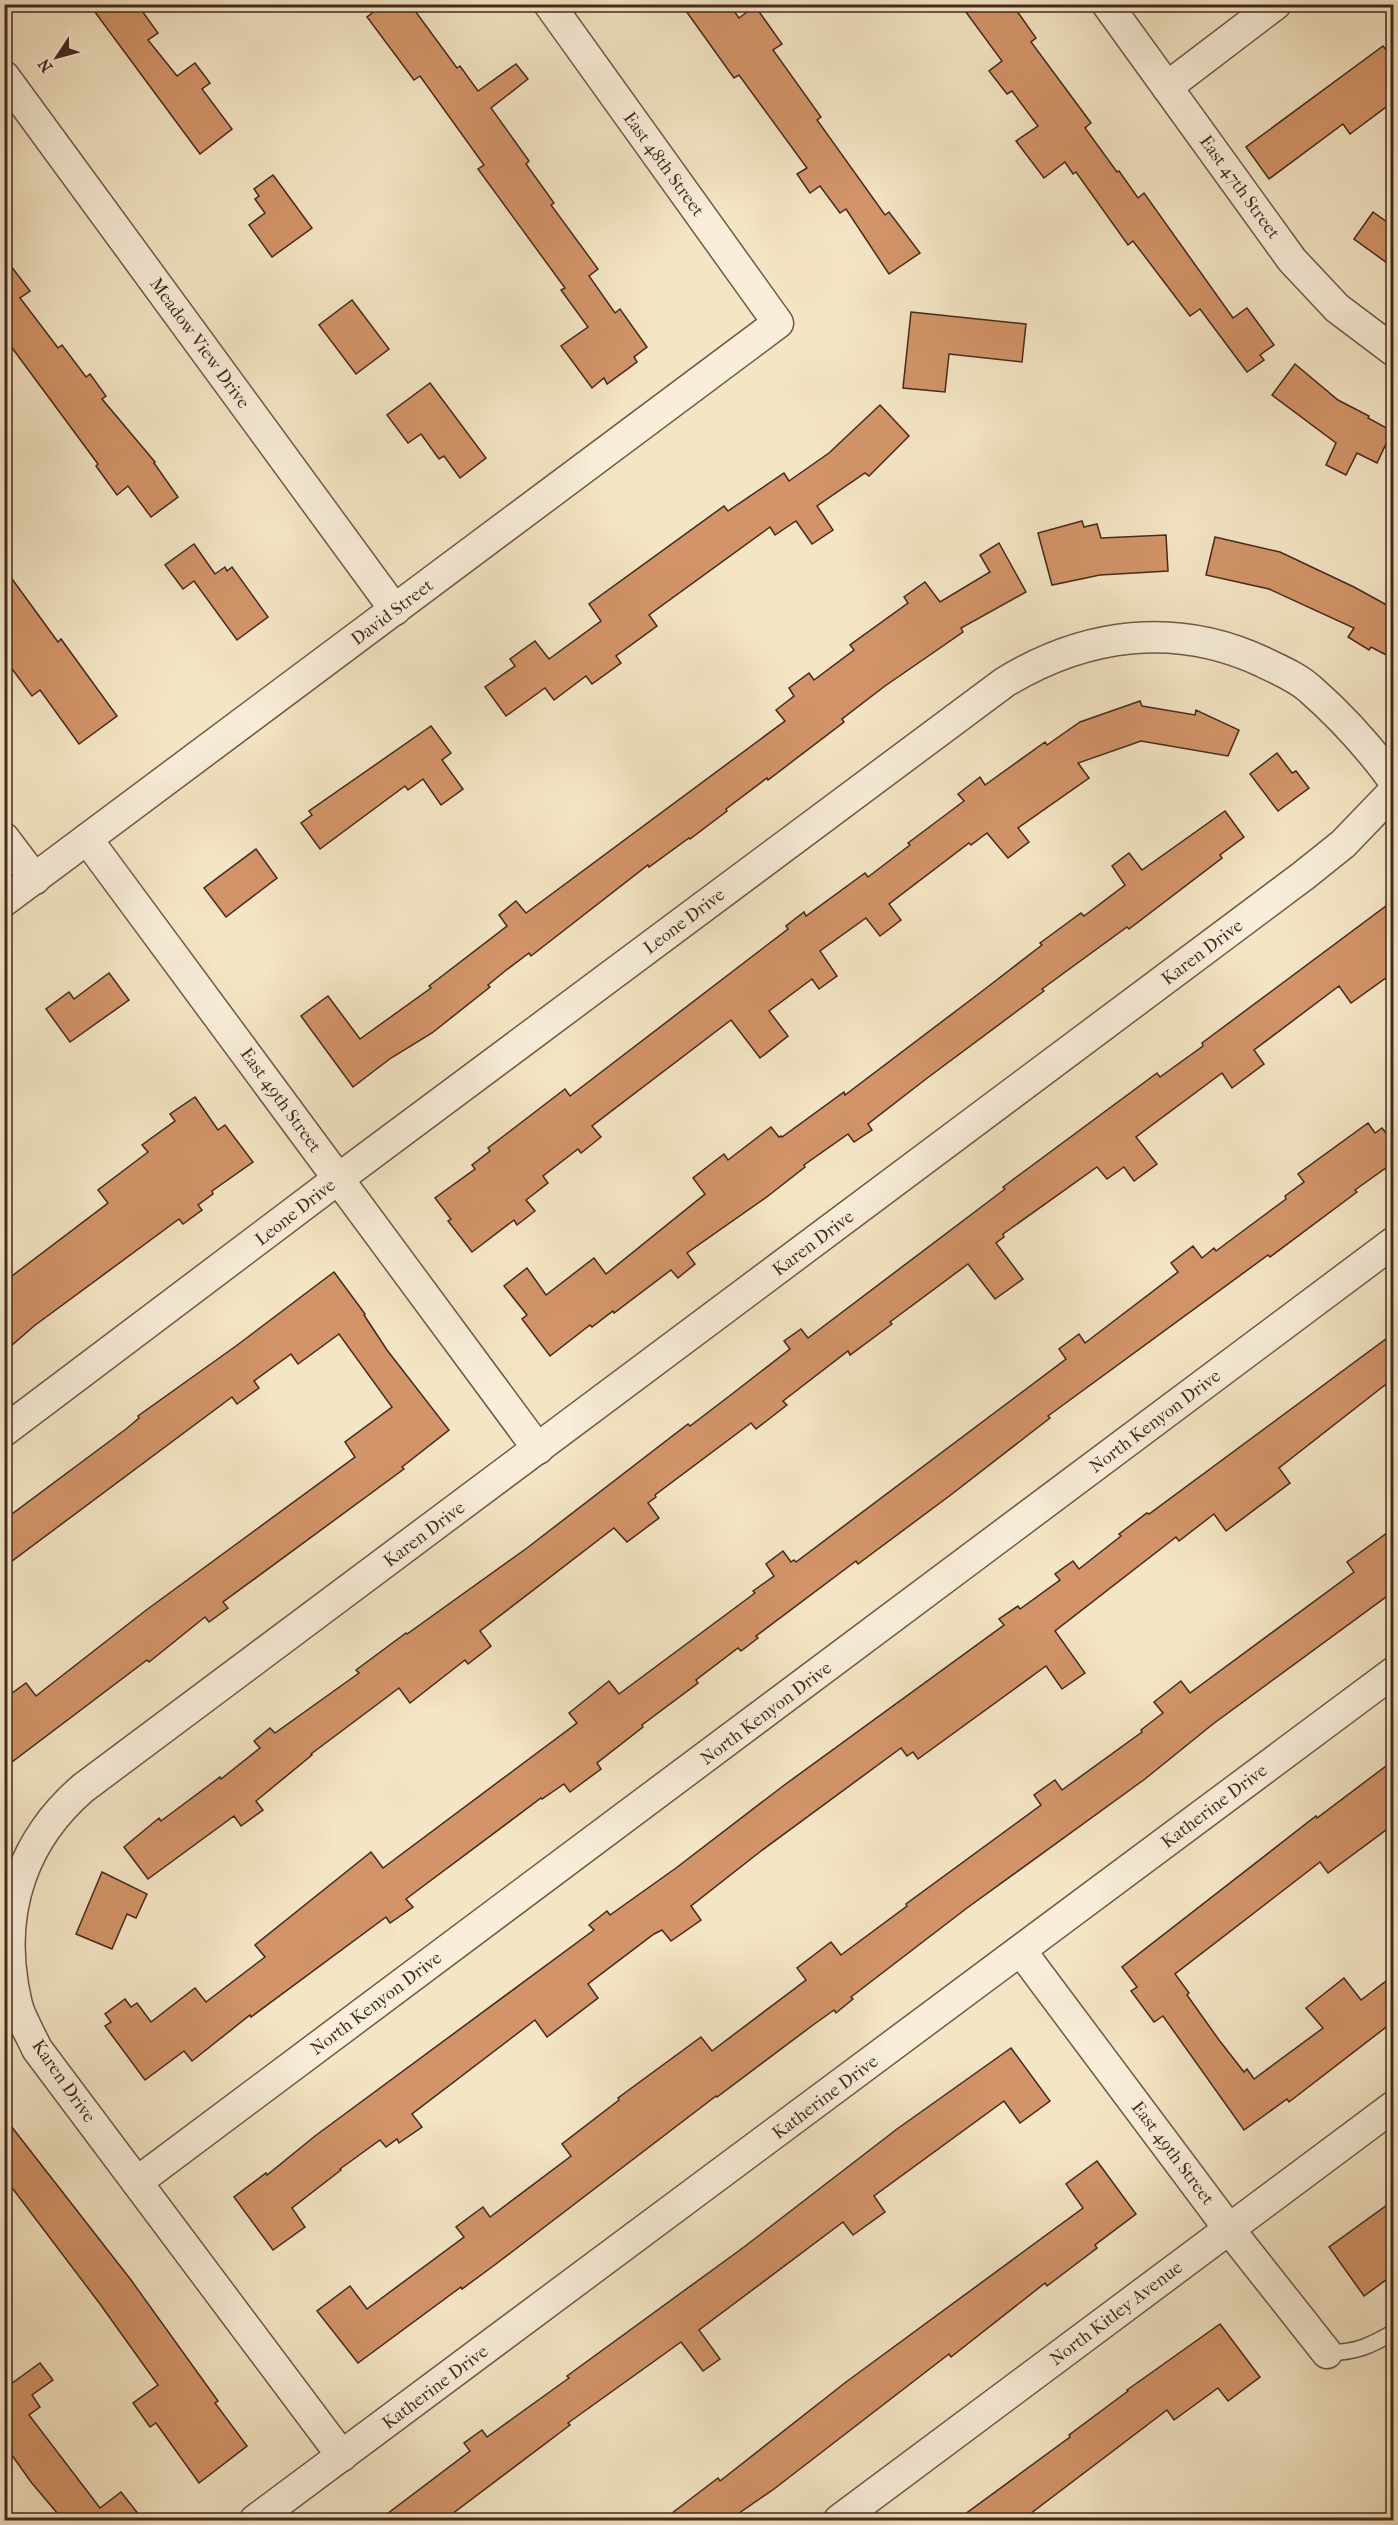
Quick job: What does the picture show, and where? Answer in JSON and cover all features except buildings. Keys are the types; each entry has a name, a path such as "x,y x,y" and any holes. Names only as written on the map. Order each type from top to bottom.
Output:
{"street":[{"name":"East 48th Street","path":"549,4 778,323"},
{"name":"East 47th Street","path":"1107,4 1309,279 1357,325 1394,351"},
{"path":"1167,87 1276,4"},
{"name":"Meadow View Drive","path":"4,76 395,610"},
{"name":"David Street","path":"4,901 778,323"},
{"name":"Leone Drive","path":"4,1431 1005,682 1040,662 1064,652 1114,640 1147,636 1167,637 1239,651 1299,681 1310,689 1349,726 1394,781"},
{"name":"Karen Drive","path":"342,2456 37,2049 19,2012 9,1972 8,1930 12,1903 30,1852 44,1828 83,1788 1303,876 1343,844 1394,791"},
{"path":"4,838 34,879"},
{"name":"East 49th Street","path":"87,840 538,1449"},
{"name":"North Kenyon Drive","path":"137,2182 1394,1242"},
{"name":"Katherine Drive","path":"255,2520 1394,1672"},
{"name":"East 49th Street","path":"1021,1951 1229,2229 1327,2353"},
{"name":"North Kitley Avenue","path":"839,2520 1394,2106"}],"lane":[{"path":"1327,2353 1365,2349 1394,2332"}]}
